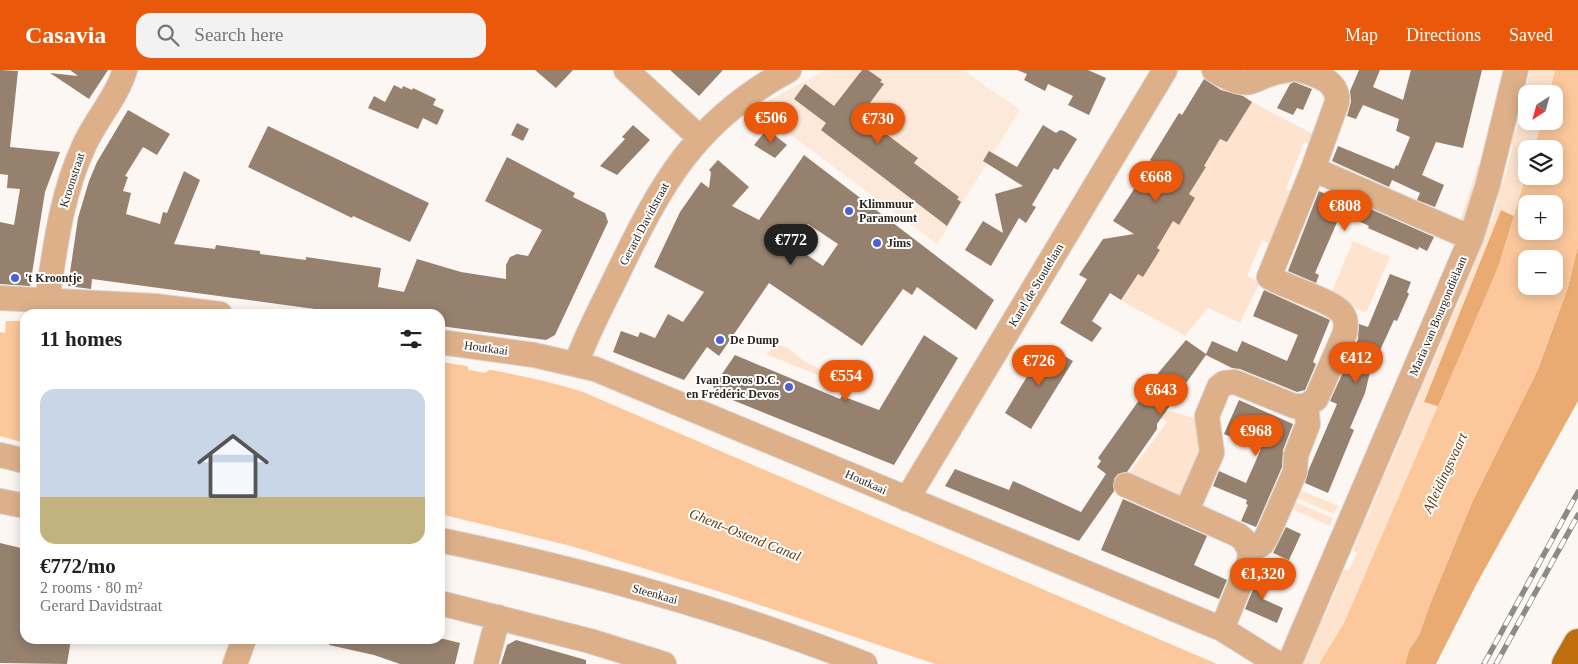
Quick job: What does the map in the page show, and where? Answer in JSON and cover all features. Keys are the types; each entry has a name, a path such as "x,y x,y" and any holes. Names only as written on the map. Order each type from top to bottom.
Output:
{"main road":[{"path":"1566,664 1578,643"}],"street":[{"name":"Kroonstraat","path":"47,301 58,231 73,174 83,147 120,87 124,70"},
{"path":"626,70 700,138"},
{"name":"Gerard Davidstraat","path":"576,364 648,212 669,177 700,138 736,103 789,70"},
{"name":"Karel de Stoutelaan","path":"907,499 1165,70"},
{"path":"1214,70 1231,80 1246,83 1288,70"},
{"path":"1186,512 1212,453 1207,416 1219,387 1224,383 1235,382 1294,406 1306,406 1316,399 1347,324 1341,312 1334,306 1285,286 1269,276 1313,169 1337,102 1338,95 1335,87 1328,81 1300,70"},
{"name":"Maria van Bourgondiëlaan","path":"1289,664 1471,238 1488,184 1516,70"},
{"path":"1313,169 1471,238"},
{"path":"0,298 155,306 179,309"},
{"name":"Houtkaai","path":"445,343 534,355 576,364 604,373 1222,629 1278,664"},
{"path":"1250,551 1262,544 1268,536 1295,472 1296,455 1308,424 1306,406"},
{"path":"0,455 20,460"},
{"path":"0,470 20,469"},
{"path":"1126,485 1238,535 1244,540 1250,551 1249,562 1222,629"},
{"path":"0,501 20,505"},
{"name":"Steenkaai","path":"445,541 572,570 665,596 751,623 865,664"},
{"path":"445,604 590,641 664,664"},
{"path":"486,664 498,617"},
{"path":"235,664 242,644"}],"shaded area":[{"path":"826,70 963,70 1020,110 937,244 755,108"},
{"path":"1530,70 1555,70 1551,85 1520,85 1521,82 1527,83"},
{"path":"1252,102 1317,136 1316,145 1304,142 1286,189 1298,194 1275,246 1262,241 1247,276 1260,282 1240,323 1208,308 1185,336 1121,300 1137,274 1143,277 1160,250 1157,248 1173,221 1179,224 1195,198 1189,194 1206,168 1204,166 1220,139 1227,142"},
{"path":"1518,125 1518,130 1539,130 1537,140 1518,140 1518,185 1523,185 1520,195 1518,195 1514,216 1501,210 1424,402 1439,407 1344,623 1319,664 1302,664 1317,616 1324,618 1338,584 1333,581 1338,569 1349,570 1357,553 1353,550 1360,534 1354,531 1359,520 1365,522 1380,487 1374,484 1379,473 1385,475 1401,438 1395,435 1400,424 1406,426 1420,392 1415,389 1419,378 1425,380 1442,342 1436,340 1440,330 1446,332 1462,294 1456,291 1460,282 1466,284 1475,262 1470,259 1484,220 1491,222 1499,196 1493,193 1496,181 1503,183 1513,145 1506,143 1509,131 1516,133"},
{"path":"1478,165 1485,168 1470,220 1459,224"},
{"path":"1501,210 1514,216 1499,265 1440,407 1424,402"},
{"path":"1353,241 1390,257 1366,313 1330,297"},
{"path":"1578,246 1578,401 1476,585 1436,664 1405,664 1409,650 1419,635 1473,500 1538,369 1568,287"},
{"path":"777,344 788,348 801,359 833,376 833,381 766,354"},
{"path":"1139,401 1199,420 1204,450 1183,497 1127,476 1167,422"},
{"path":"1300,490 1338,506 1334,514 1297,498"},
{"path":"1295,502 1333,518 1330,526 1292,509"},
{"path":"1337,520 1341,523 1291,642 1285,639"}],"water":[{"name":"Afleidingsvaart","path":"1555,70 1578,70 1578,246 1568,287 1538,369 1473,500 1419,635 1409,650 1405,664 1319,664 1344,623 1499,265 1518,202 1518,240 1563,240 1563,195 1520,195 1523,185 1563,185 1563,140 1537,140 1539,130 1563,130 1563,85 1551,85"},
{"path":"6,321 20,321 20,442 0,436 0,332 5,333"},
{"name":"Ghent–Ostend Canal","path":"445,363 512,374 583,392 1217,664 935,664 721,592 571,546 445,515"}],"pier":[{"path":"466,363 493,367 485,373 469,370"}],"building":[{"path":"0,70 18,71 10,147 60,152 45,192 30,286 0,284 0,222 14,225 20,189 7,188 8,175 0,174"},
{"path":"70,70 108,70 89,99 50,73 78,76"},
{"path":"535,70 573,70 556,88"},
{"path":"670,70 723,70 699,96"},
{"path":"862,70 868,70 882,80 880,82 884,84 861,115 918,158 914,163 959,197 957,199 961,202 947,226 821,130 826,123 794,99 805,84 834,106"},
{"path":"1017,70 1088,70 1106,78 1089,115 1068,105 1073,96 1048,84 1045,91 1024,80 1027,74"},
{"path":"1359,70 1380,70 1373,87 1403,100 1411,70 1482,70 1463,148 1436,142 1422,175 1444,185 1435,207 1417,200 1420,193 1392,180 1389,187 1332,161 1338,146 1394,169 1396,165 1398,166 1410,137 1396,131 1399,119 1363,105 1356,119 1347,116 1351,102 1350,91"},
{"path":"1204,79 1221,90 1243,96 1252,102 1227,142 1220,139 1204,166 1206,167 1189,194 1195,198 1179,225 1173,221 1157,248 1160,250 1143,277 1138,274 1121,300 1110,293 1092,321 1102,328 1092,342 1060,323 1087,279 1079,275 1103,239 1134,234 1113,221 1152,162 1150,160 1179,113 1182,115"},
{"path":"1294,82 1312,89 1303,110 1297,108 1293,115 1277,108 1290,84"},
{"path":"394,85 402,89 403,86 412,90 413,88 436,99 433,105 444,110 437,125 423,118 418,129 368,108 374,96 385,102"},
{"path":"128,110 170,134 157,155 143,147 125,176 128,177 123,191 131,193 126,214 160,224 163,212 167,213 184,171 200,180 174,244 215,249 216,245 260,251 260,254 306,260 306,257 381,268 378,287 404,292 417,259 461,272 506,279 506,265 510,257 517,254 528,256 542,230 485,201 507,157 575,193 573,197 605,213 608,222 555,335 546,340 445,327 445,309 315,309 92,279 91,289 68,286 78,218 97,162"},
{"path":"517,123 529,129 523,141 511,135"},
{"path":"633,125 650,140 617,175 600,166 625,139 622,137"},
{"path":"1043,125 1056,133 1060,130 1064,131 1077,139 1058,170 1054,168 1032,205 1036,207 1026,223 1019,218 991,266 965,250 983,221 1003,233 995,194 1023,186 983,161 989,151 1017,167"},
{"path":"268,126 429,203 410,242 353,216 352,218 248,167"},
{"path":"767,129 787,145 775,158 754,145"},
{"path":"804,155 994,300 976,330 917,287 912,295 903,289 862,346 769,283 719,356 707,347 684,380 613,352 621,331 638,337 640,332 655,338 668,314 683,322 704,292 654,267 680,212 701,182 709,188 711,172 709,170 718,160 749,187 732,206 759,220","holes":["808,224 838,244 823,266 794,246"]},
{"path":"1319,191 1332,197 1334,193 1434,237 1427,251 1419,247 1418,250 1368,228 1369,226 1341,213 1315,273 1319,275 1316,283 1288,271"},
{"path":"1390,274 1411,282 1407,292 1409,294 1397,321 1394,320 1370,372 1365,393 1350,428 1354,430 1328,493 1305,483 1309,469 1337,404 1330,401 1358,339 1359,324 1368,327"},
{"path":"1264,290 1330,320 1313,362 1316,364 1305,390 1297,392 1240,369 1232,368 1206,355 1157,424 1157,429 1127,472 1118,474 1114,479 1114,491 1079,541 945,486 955,469 1009,490 1013,481 1081,512 1106,474 1097,467 1101,461 1098,458 1159,372 1186,340 1206,354 1212,341 1237,352 1242,341 1287,361 1298,335 1253,316"},
{"path":"924,335 958,358 894,465 730,399 713,387 735,355 840,399 842,396 879,410"},
{"path":"1046,345 1073,361 1031,429 1005,413"},
{"path":"1239,400 1293,424 1283,450 1282,467 1256,527 1241,521 1248,505 1246,504 1247,500 1213,486 1219,471 1246,483 1261,449 1224,434"},
{"path":"1123,499 1207,536 1194,565 1227,580 1219,599 1101,550"},
{"path":"1286,527 1301,534 1289,560 1273,553"},
{"path":"0,543 20,548 20,644 70,644 67,664 0,663"},
{"path":"1261,570 1273,575 1263,599 1283,608 1277,623 1245,609"},
{"path":"445,639 460,643 455,664 400,664 374,655 329,645 445,644"},
{"path":"516,640 586,660 586,664 501,664 507,645"}],"railway":[{"path":"1484,664 1578,492"},
{"path":"1496,664 1578,515"}],"place":[{"name":"Klimmuur Paramount","path":"849,211"},
{"name":"Jims","path":"877,243"},
{"name":"'t Kroontje","path":"15,278"},
{"name":"De Dump","path":"720,340"},
{"name":"Ivan Devos D.C. en Frédéric Devos","path":"789,387"}]}
